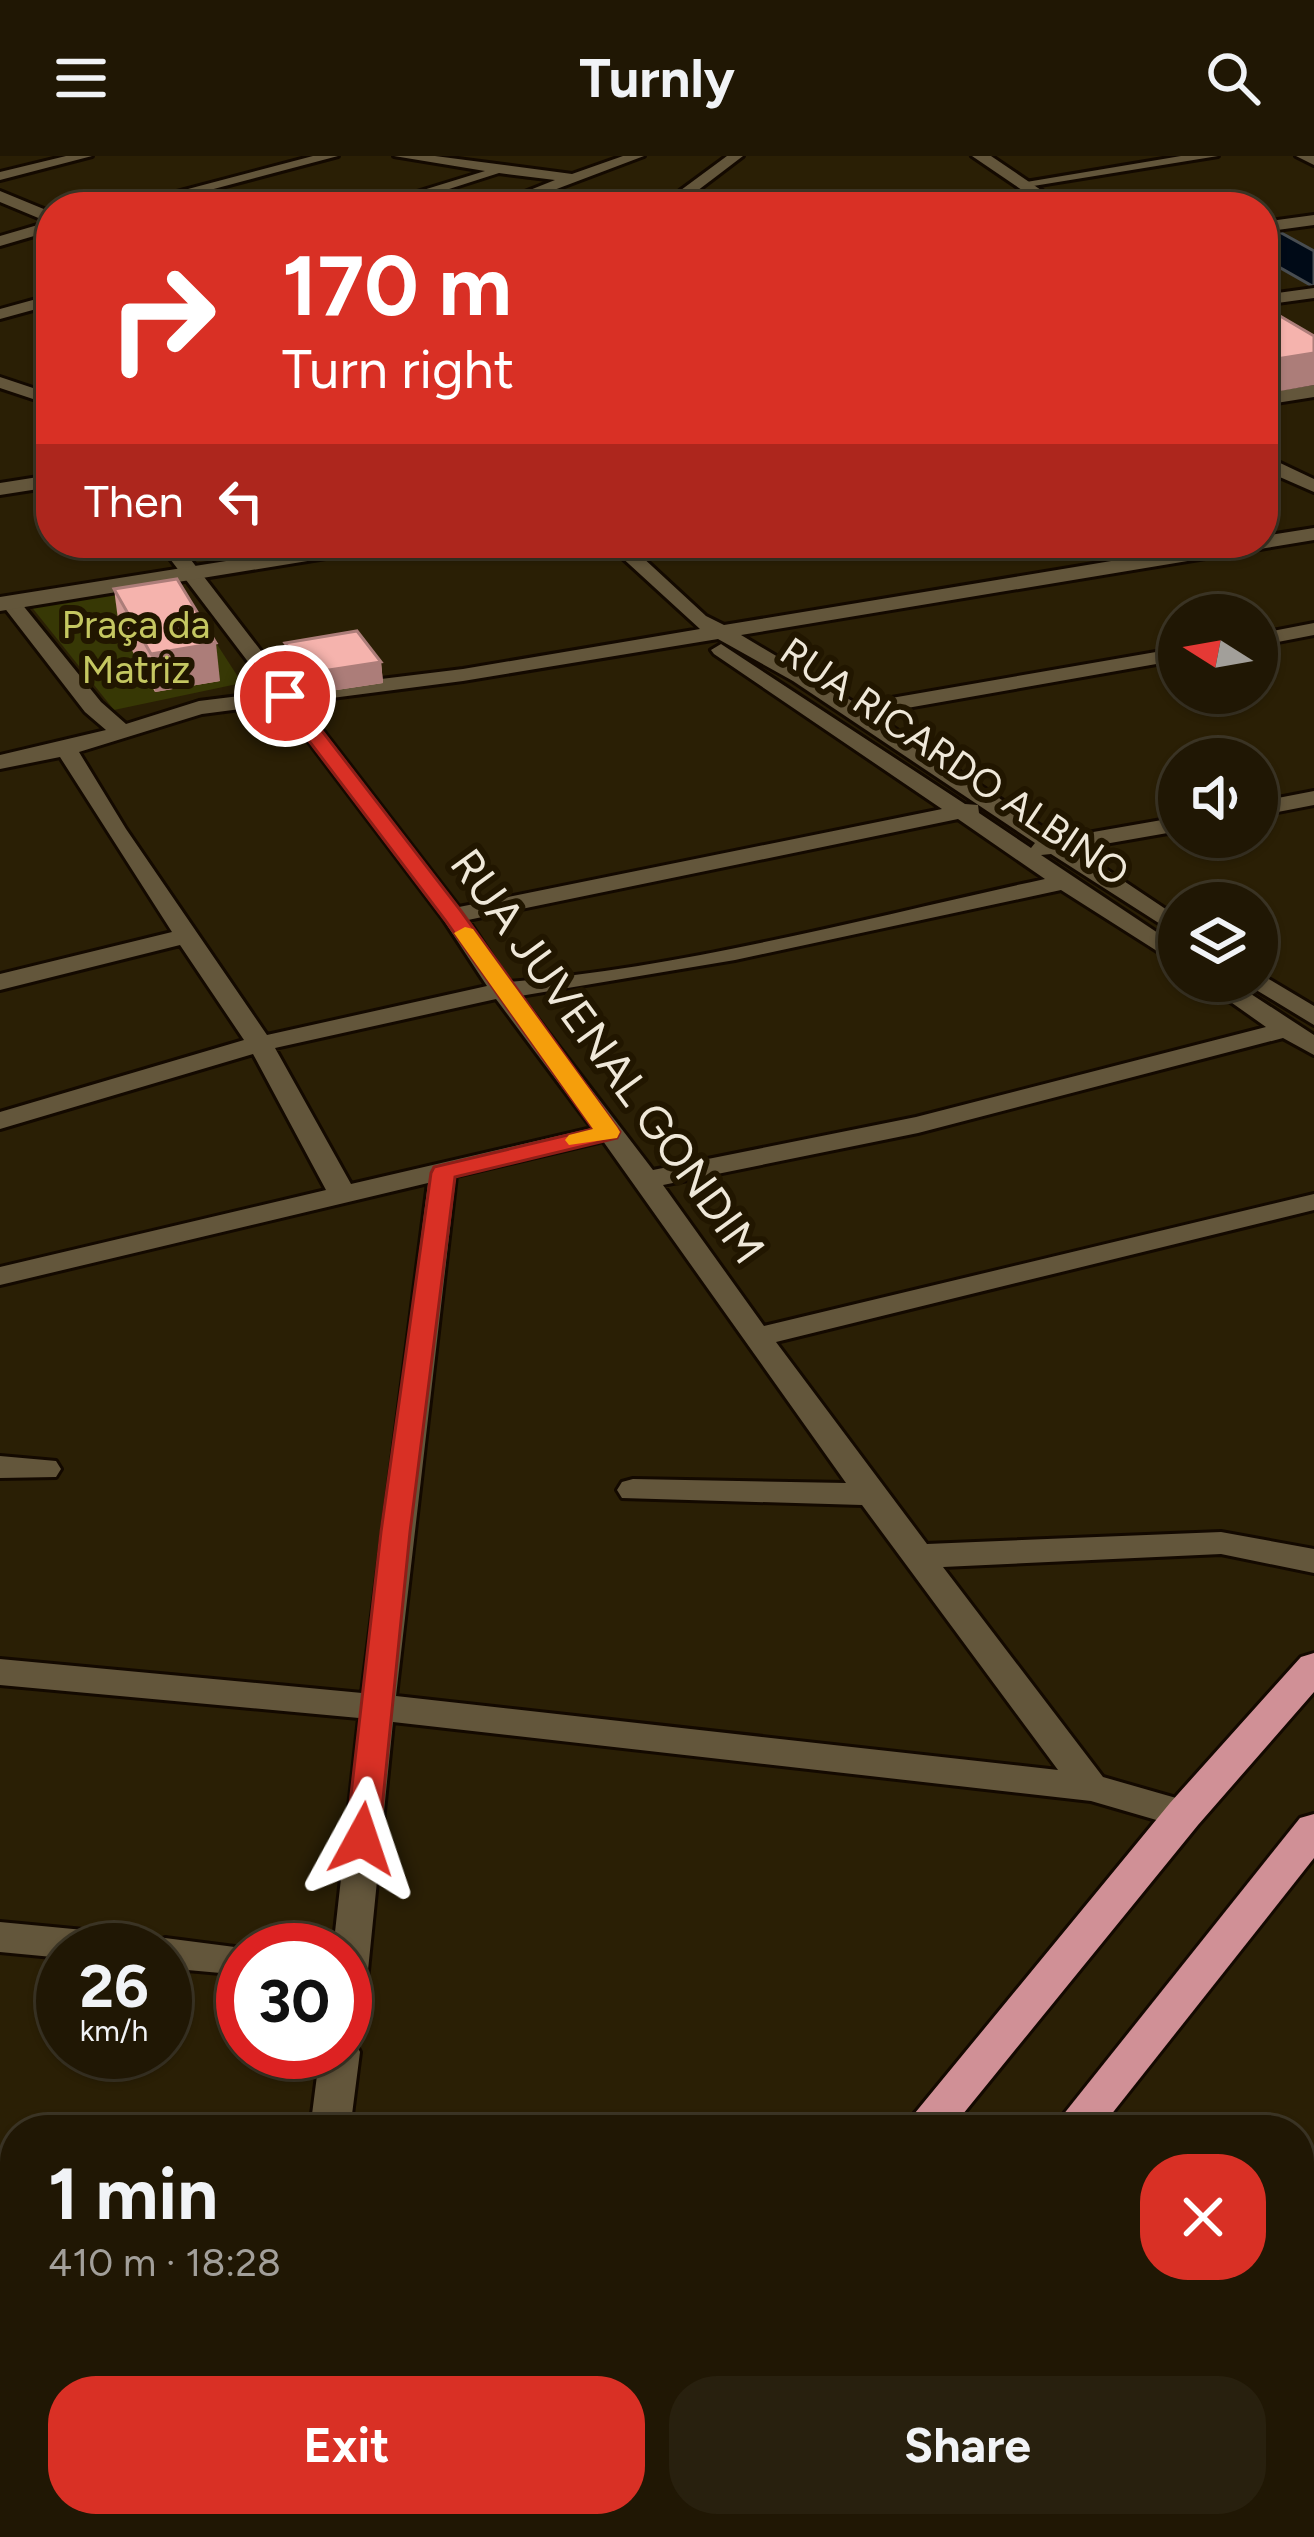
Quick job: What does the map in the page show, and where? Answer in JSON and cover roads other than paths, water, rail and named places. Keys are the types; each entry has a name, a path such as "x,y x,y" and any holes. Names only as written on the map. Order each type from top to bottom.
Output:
{"highway":[{"path":"935,2115 1184,1814 1314,1667"},
{"path":"1085,2115 1314,1828"}],"main road":[{"path":"980,156 1034,192"},
{"path":"1278,397 1314,391"},
{"path":"1278,407 1314,401"},
{"path":"5,603 288,558"}],"street":[{"path":"0,176 85,156"},
{"path":"188,192 331,156"},
{"path":"401,156 570,178"},
{"path":"534,192 637,156"},
{"path":"687,192 736,156"},
{"path":"1021,184 1210,156"},
{"path":"1303,156 1314,161"},
{"path":"430,192 508,170"},
{"path":"0,196 36,214"},
{"path":"1278,225 1314,220"},
{"path":"0,242 36,228"},
{"path":"1278,298 1314,292"},
{"path":"0,314 36,304"},
{"path":"1278,469 1314,486"},
{"path":"0,488 36,483"},
{"path":"1278,539 1314,534"},
{"name":"RUA JUVENAL GONDIM","path":"178,558 453,916 755,1338 1091,1786"},
{"name":"RUA RICARDO ALBINO","path":"632,558 709,630 959,813 1064,882 1158,934"},
{"path":"0,762 67,749 199,708 419,682 1159,558"},
{"path":"5,603 93,707 121,731"},
{"path":"1278,636 1314,629"},
{"name":"RUA RICARDO ALBINO","path":"709,630 854,711 1052,847 1158,930"},
{"path":"1286,634 1314,650"},
{"path":"854,711 1158,657"},
{"path":"67,749 114,829 260,1044 343,1196"},
{"path":"1278,805 1314,798"},
{"path":"453,916 990,804"},
{"path":"1019,852 1158,828"},
{"path":"0,1120 260,1044 502,990 562,985 735,953 1064,882"},
{"path":"0,982 190,935"},
{"path":"1278,994 1314,1017"},
{"path":"1246,1002 1314,1047"},
{"path":"646,1180 918,1125 1287,1029"},
{"path":"0,1276 608,1132"},
{"path":"352,1923 443,1173"},
{"path":"755,1338 1314,1202"},
{"path":"0,1467 45,1469"},
{"path":"633,1490 873,1494"},
{"path":"922,1556 1221,1543 1255,1546 1314,1562"},
{"path":"0,1672 375,1707 1091,1786 1184,1814"},
{"path":"0,1937 36,1940"},
{"path":"333,2115 337,2079"}],"park label":[{"name":"Praça da Matriz","path":"136,646"}]}
